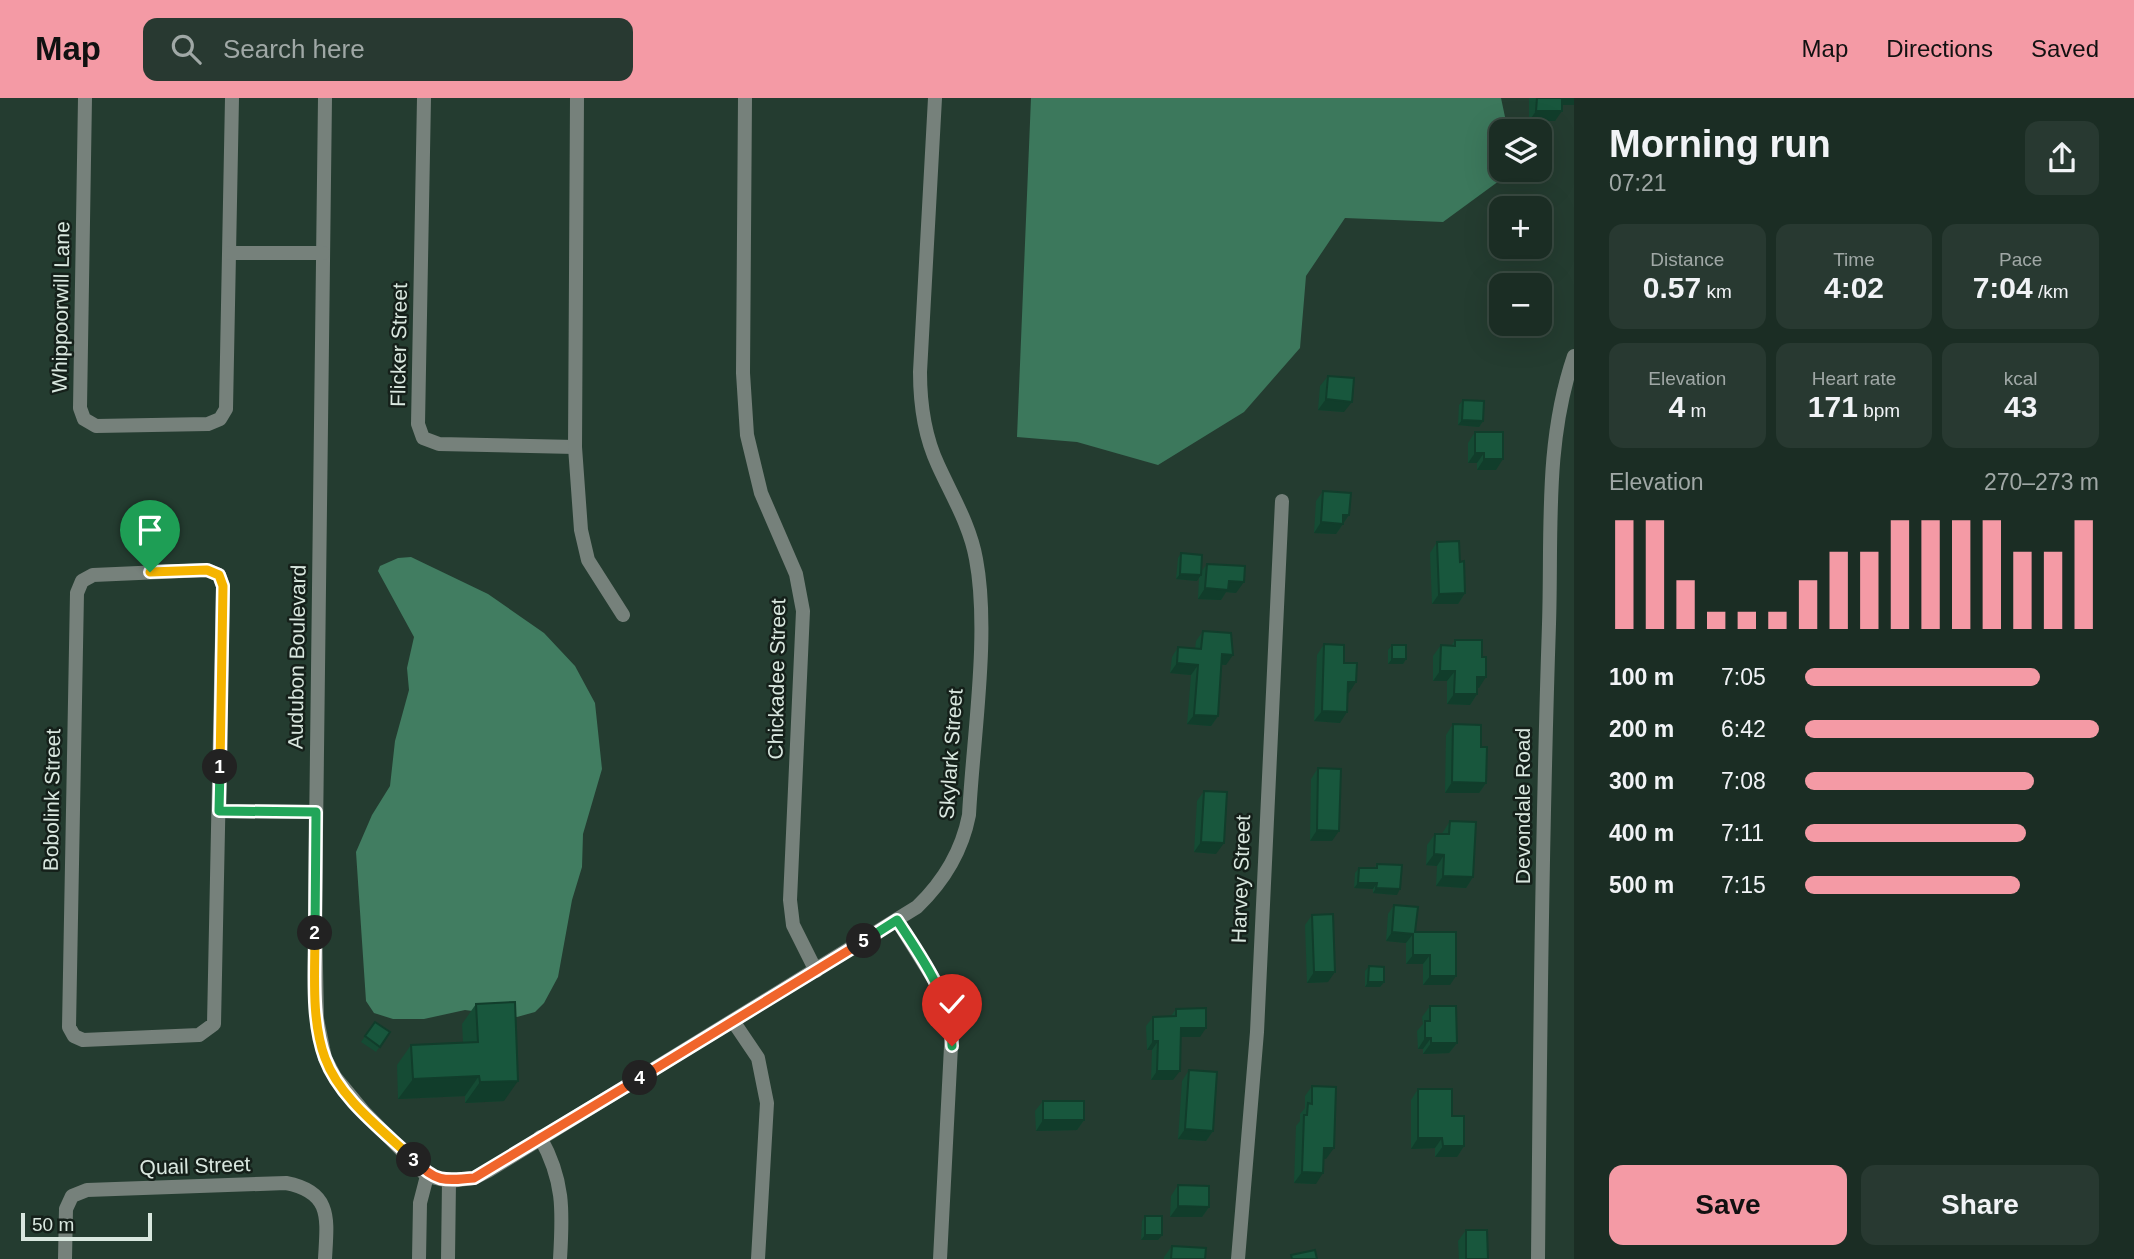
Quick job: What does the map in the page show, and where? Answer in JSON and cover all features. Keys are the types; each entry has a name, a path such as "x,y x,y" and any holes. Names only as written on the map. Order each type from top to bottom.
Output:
{"street":[{"name":"Whippoorwill Lane","path":"85,98 80,408 84,419 96,425 208,424 220,419 226,409 232,98"},
{"name":"Audubon Boulevard","path":"325,98 316,812 317,1020 325,1059 348,1094 428,1176"},
{"name":"Flicker Street","path":"424,98 418,424 423,438 439,444 576,447"},
{"path":"577,98 576,447 584,548 588,560 623,615"},
{"name":"Chickadee Street","path":"745,98 744,407 752,467 796,574 803,611 790,900 797,935 816,971"},
{"name":"Skylark Street","path":"449,1181 474,1178 488,1171 917,907 938,885 966,831 981,627 975,555 956,500 929,444 921,409 920,372 935,98"},
{"path":"230,253 323,253"},
{"name":"Devondale Road","path":"1538,1259 1543,776 1550,510 1557,428 1574,356"},
{"name":"Harvey Street","path":"1238,1259 1257,1032 1282,501"},
{"name":"Bobolink Street","path":"207,570 219,575 223,586 219,811 214,1024 199,1035 83,1040 74,1036 69,1027 76,606 82,581 93,575 207,570"},
{"path":"219,811 316,812"},
{"path":"897,920 943,994 952,1027 940,1259"},
{"path":"733,1021 758,1059 766,1103 758,1259"},
{"path":"540,1137 557,1172 561,1187 560,1259"},
{"path":"419,1259 420,1203 428,1176 449,1181 448,1259"},
{"name":"Quail Street","path":"65,1259 66,1209 72,1196 87,1190 286,1183 310,1190 320,1200 326,1226 325,1259"}],"shaded area":[{"path":"1031,98 1501,98 1505,119 1489,119 1489,182 1498,182 1443,222 1345,218 1306,276 1300,348 1244,412 1158,465 1077,442 1017,437"},
{"path":"411,557 488,594 544,633 575,666 595,703 602,769 583,834 582,867 572,900 558,977 544,1003 535,1012 517,1017 465,1010 424,1019 393,1019 374,1013 366,1001 356,852 372,815 390,786 395,741 409,690 407,668 414,637 378,571 380,566 398,558"}],"building":[{"path":"1537,98 1562,98 1562,111 1536,111"},
{"path":"1328,376 1354,378 1352,402 1326,399"},
{"path":"1463,400 1484,401 1483,421 1462,420"},
{"path":"1475,432 1503,432 1503,459 1484,459 1484,453 1475,453"},
{"path":"1323,491 1351,493 1349,515 1343,515 1343,524 1321,522"},
{"path":"1459,541 1460,562 1464,561 1465,593 1439,594 1437,542"},
{"path":"1181,553 1202,555 1201,575 1180,574"},
{"path":"1207,564 1245,566 1244,582 1229,581 1228,590 1205,588"},
{"path":"1203,631 1231,633 1233,655 1222,654 1218,716 1194,715 1198,665 1177,663 1178,647 1201,649"},
{"path":"1455,640 1482,640 1482,657 1486,657 1486,677 1477,677 1477,694 1454,694 1455,671 1440,671 1441,645 1455,646"},
{"path":"1324,644 1344,645 1344,663 1357,663 1356,682 1348,682 1347,712 1322,711"},
{"path":"1392,645 1406,645 1406,659 1392,659"},
{"path":"1453,724 1481,725 1481,747 1487,747 1486,783 1452,782"},
{"path":"1318,768 1341,769 1339,831 1317,830"},
{"path":"1204,791 1227,792 1224,843 1201,842"},
{"path":"1450,821 1476,822 1473,877 1443,876 1444,855 1434,854 1435,834 1449,834"},
{"path":"1377,864 1402,865 1400,889 1376,888 1377,883 1358,883 1359,868 1377,868"},
{"path":"1394,905 1418,907 1415,932 1456,932 1456,976 1430,976 1430,955 1413,955 1413,934 1392,932"},
{"path":"1333,914 1335,972 1314,972 1312,915"},
{"path":"1369,966 1384,967 1384,982 1368,982"},
{"path":"515,1002 518,1081 480,1082 479,1076 413,1079 411,1045 478,1042 476,1004"},
{"path":"1430,1006 1456,1006 1457,1043 1431,1043 1431,1038 1425,1038 1425,1021 1430,1021"},
{"path":"1206,1008 1206,1028 1181,1028 1180,1071 1157,1071 1158,1041 1153,1041 1153,1017 1176,1016 1176,1009"},
{"path":"375,1022 390,1032 380,1047 365,1036"},
{"path":"1189,1070 1217,1072 1213,1131 1185,1129"},
{"path":"1312,1086 1336,1087 1334,1148 1324,1148 1323,1173 1302,1172 1304,1115 1307,1115 1308,1103 1312,1104"},
{"path":"1418,1089 1452,1089 1452,1116 1464,1116 1464,1146 1443,1146 1442,1138 1418,1138"},
{"path":"1043,1101 1084,1101 1084,1120 1043,1120"},
{"path":"1178,1185 1209,1186 1209,1207 1178,1206"},
{"path":"1145,1216 1162,1216 1162,1235 1145,1235"},
{"path":"1466,1230 1487,1230 1488,1259 1466,1259"},
{"path":"1172,1246 1206,1248 1205,1259 1171,1259"},
{"path":"1315,1250 1317,1259 1292,1259 1291,1255"}],"route":[{"path":"150,572 207,570 219,575 223,586 219,811 316,812 315,967 317,1020 325,1059 348,1094 428,1176 449,1181 474,1178 488,1171 897,920 943,994 952,1027 952,1046"}]}
